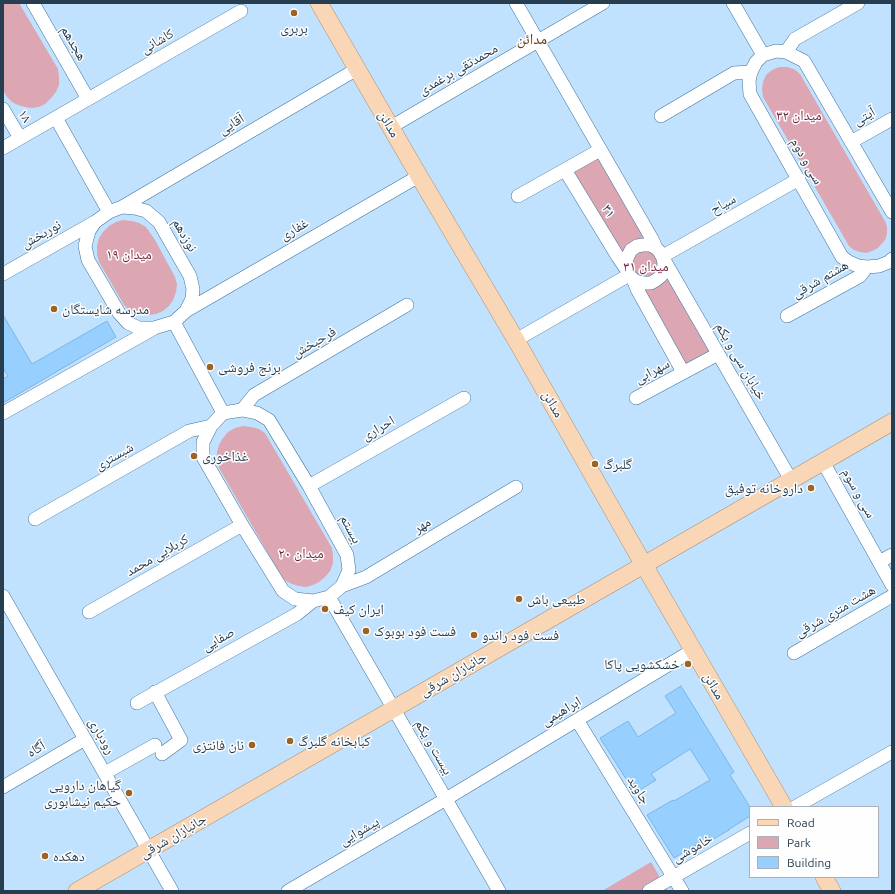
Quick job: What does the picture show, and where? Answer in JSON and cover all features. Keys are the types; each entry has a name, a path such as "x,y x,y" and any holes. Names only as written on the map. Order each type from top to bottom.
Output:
{"main road":[{"name":"مدائن","path":"319,3 390,127 516,340 783,806"},
{"name":"جانبازان شرقی","path":"77,891 892,422"},
{"path":"825,878 832,891"}],"street":[{"name":"خیابان سی و یکم","path":"516,3 791,480"},
{"name":"محمدتقی برغمدی","path":"390,127 603,3"},
{"path":"733,3 763,54 776,51 786,52 804,61 892,212"},
{"path":"786,52 795,39 858,3"},
{"name":"هجدهم","path":"39,5 88,99"},
{"name":"کاشانی","path":"3,148 242,11"},
{"name":"سی و دوم","path":"763,54 756,62 751,72 749,81 750,94 842,257 858,266 866,267 879,266 891,262"},
{"name":"آقایی","path":"122,207 357,69"},
{"path":"661,116 734,73 751,72"},
{"name":"۱۸","path":"3,109 20,138"},
{"path":"56,118 109,212"},
{"name":"آیتی","path":"851,142 892,119"},
{"path":"518,196 600,150"},
{"name":"۳۱","path":"565,170 629,274 683,372"},
{"name":"غفاری","path":"186,311 419,176"},
{"name":"سیاح","path":"661,254 799,179"},
{"name":"نوزدهم","path":"122,207 146,211 159,222 190,276 193,289 192,299 186,311 174,322 154,328 139,328 128,323 119,313 88,260 85,246 89,231 95,222 109,212 122,207"},
{"name":"نوربخش","path":"3,274 95,222"},
{"path":"650,245 661,254 664,264 663,270 661,276 656,280 651,283 638,282 629,274 626,262 631,250 637,246 650,245"},
{"name":"هشتم شرقی","path":"787,316 860,276 866,267"},
{"path":"516,340 629,274"},
{"name":"فرحبخش","path":"242,410 254,395 407,306"},
{"path":"174,322 223,412"},
{"path":"3,413 154,328"},
{"path":"683,372 718,354"},
{"name":"سهرابی","path":"636,398 683,372"},
{"name":"احراری","path":"309,486 464,398"},
{"name":"بیستم","path":"242,410 257,413 269,420 309,486 347,555 349,570 342,586 330,597 313,602 295,599 283,591 242,525 203,457 203,442 211,426 223,412 242,410"},
{"name":"شبستری","path":"35,519 189,431 211,426"},
{"name":"سی و سوم","path":"823,462 892,585"},
{"name":"مهر","path":"342,586 366,577 516,487"},
{"name":"کربلایی محمد","path":"89,612 242,525"},
{"path":"879,562 892,555"},
{"name":"رودباری","path":"3,596 172,891"},
{"name":"هشت متری شرقی","path":"794,653 892,596"},
{"name":"بیست و یکم","path":"330,597 499,891"},
{"name":"صفایی","path":"137,703 297,614 313,602"},
{"name":"ابراهیمی","path":"446,799 693,650"},
{"path":"105,773 181,740 155,692"},
{"name":"جاوید","path":"577,720 682,891"},
{"name":"آگاه","path":"3,787 85,739"},
{"path":"797,806 892,752"},
{"name":"پیشوایی","path":"288,891 303,887 446,799"},
{"name":"خاموشی","path":"649,891 749,834"}],"green space":[{"path":"3,3 19,3 58,69 59,85 56,92 45,104 39,107 32,108 18,105 7,97 3,90"},
{"name":"میدان ۳۲","path":"779,67 794,69 800,74 886,223 887,234 885,240 878,248 866,253 854,250 849,246 763,97 762,89 766,75"},
{"name":"میدان ۳۱","path":"599,155 713,352 685,368 572,171"},
{"name":"میدان ۱۹","path":"123,220 139,223 146,227 155,240 175,277 177,284 173,300 163,311 156,314 142,315 129,310 124,305 99,262 97,246 99,238 109,226"},
{"name":"میدان ۲۰","path":"243,426 259,429 265,433 332,548 333,563 330,571 319,582 313,585 306,587 299,586 286,581 281,576 219,468 217,452 223,438 228,432"},
{"path":"651,862 668,891 602,891"}],"building":[{"path":"3,315 32,364 107,321 116,337 3,403 3,379 8,376 3,368"},
{"path":"681,686 734,772 730,775 749,806 749,817 705,844 703,841 674,858 647,815 710,780 690,749 651,774 656,780 635,793 600,738 628,721 638,737 676,713 665,696"}],"place":[{"name":"بربری","path":"294,13"},
{"name":"مدرسه شایستگان","path":"54,309"},
{"name":"برنج فروشی","path":"210,367"},
{"name":"غذاخوری","path":"194,456"},
{"name":"گلبرگ","path":"595,464"},
{"name":"داروخانه توفیق","path":"811,488"},
{"name":"طبیعی باش","path":"519,599"},
{"name":"ایران کیف","path":"325,609"},
{"name":"فست فود بوبوک","path":"366,631"},
{"name":"فست فود راندو","path":"474,635"},
{"name":"خشکشویی پاکا","path":"688,664"},
{"name":"کبابخانه گلبرگ","path":"290,741"},
{"name":"نان فانتزی","path":"252,745"},
{"name":"گیاهان دارویی حکیم نیشابوری","path":"129,793"},
{"name":"دهکده","path":"45,856"}],"district":[{"name":"مدائن","path":"532,39"}]}
